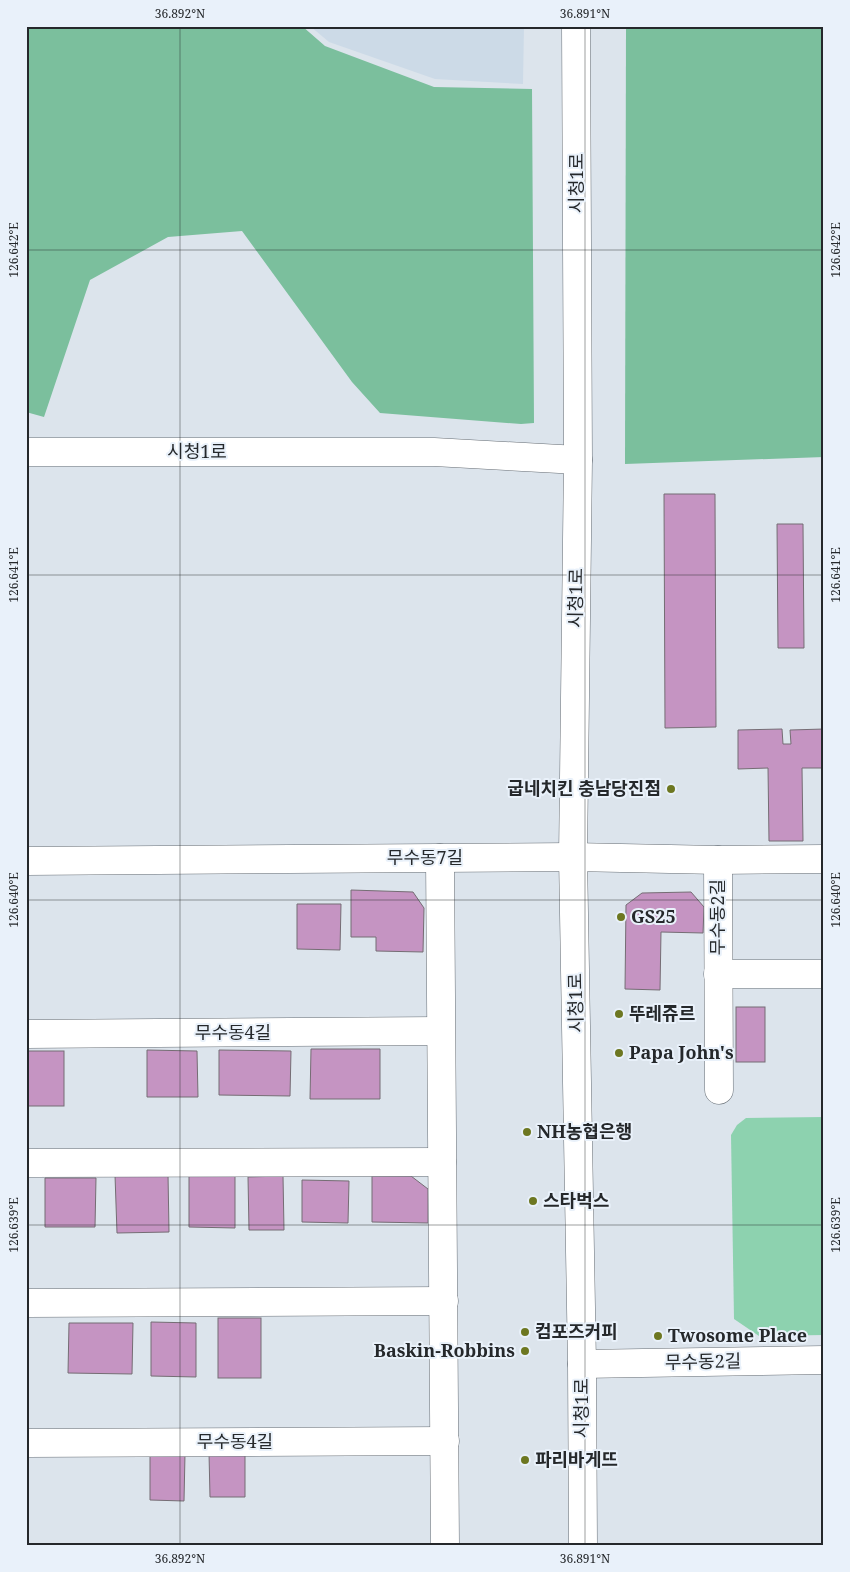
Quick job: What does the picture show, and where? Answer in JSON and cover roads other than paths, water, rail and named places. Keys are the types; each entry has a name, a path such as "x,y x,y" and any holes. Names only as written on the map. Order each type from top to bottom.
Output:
{"street":[{"name":"시청1로","path":"576,26 578,460 573,857 582,1364 583,1546"},
{"name":"시청1로","path":"26,452 434,452 578,460"},
{"name":"무수동7길","path":"26,861 573,857 718,860 824,859"},
{"path":"440,858 444,1546"},
{"name":"무수동2길","path":"718,860 718,1090"},
{"name":"무수동2길","path":"718,974 824,974"},
{"name":"무수동4길","path":"26,1034 440,1031"},
{"path":"26,1163 442,1162"},
{"path":"26,1303 444,1301"},
{"name":"무수동2길","path":"582,1364 824,1360"},
{"name":"무수동4길","path":"26,1443 444,1441"}],"place":[{"name":"굽네치킨 충남당진점","path":"671,789"},
{"name":"GS25","path":"621,917"},
{"name":"뚜레쥬르","path":"619,1014"},
{"name":"Papa John's","path":"619,1053"},
{"name":"NH농협은행","path":"527,1132"},
{"name":"스타벅스","path":"533,1201"},
{"name":"컴포즈커피","path":"525,1332"},
{"name":"Twosome Place","path":"658,1336"},
{"name":"Baskin-Robbins","path":"525,1351"},
{"name":"파리바게뜨","path":"525,1460"}]}
